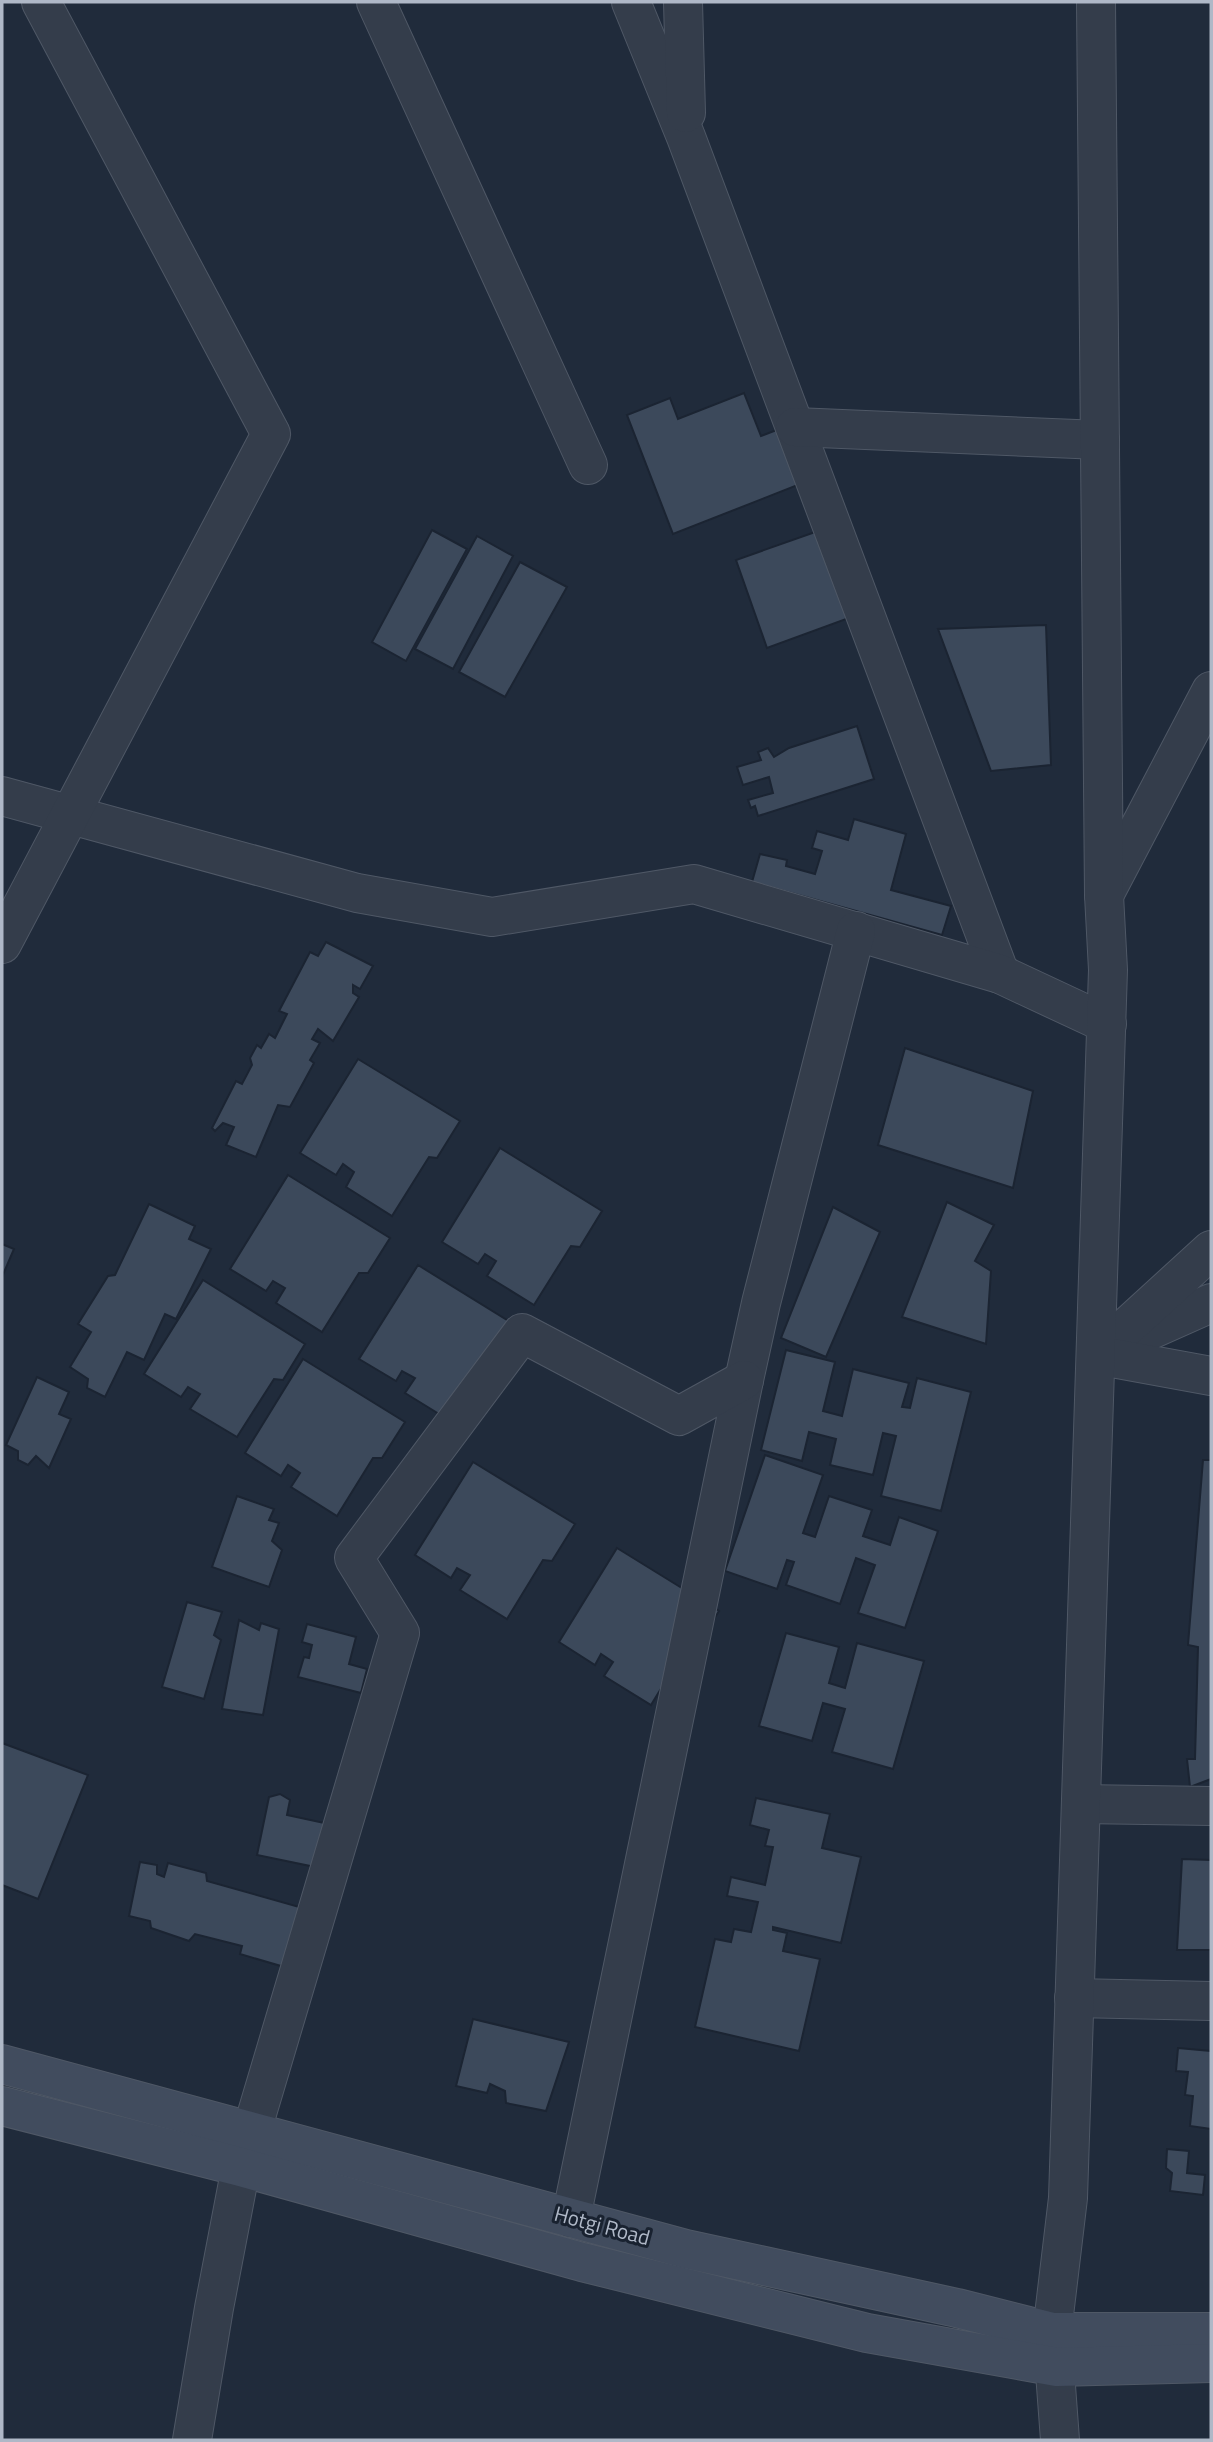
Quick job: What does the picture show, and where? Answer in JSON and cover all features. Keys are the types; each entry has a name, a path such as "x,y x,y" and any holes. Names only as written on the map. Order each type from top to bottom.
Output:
{"main road":[{"name":"Hotgi Road","path":"2,2064 686,2249 957,2308 1055,2350"},
{"name":"Hotgi Road","path":"2,2106 241,2167 582,2262 867,2333 1055,2350 1211,2332"},
{"path":"1055,2350 1211,2363"}],"street":[{"path":"2,944 271,433 41,2"},
{"path":"376,2 588,465"},
{"path":"631,2 686,136 1000,974"},
{"path":"683,2 686,136"},
{"path":"1060,2440 1055,2350 1068,2198 1108,970 1104,895 1096,2"},
{"path":"795,427 1100,440"},
{"path":"1104,895 1211,691"},
{"path":"2,796 357,893 492,917 694,884 1000,974 1107,1024"},
{"path":"571,2218 761,1303 856,931"},
{"path":"1096,1355 1211,1250"},
{"path":"1096,1355 1211,1303"},
{"path":"192,2440 241,2167 400,1633 354,1558 522,1333 679,1416 744,1380"},
{"path":"1096,1355 1211,1376"},
{"path":"1081,1804 1211,1806"},
{"path":"1074,1998 1211,2001"}],"building":[{"path":"744,393 761,436 792,424 813,479 673,534 627,415 670,398 678,419"},
{"path":"432,530 467,549 406,661 372,642"},
{"path":"818,531 849,618 767,648 736,560"},
{"path":"477,536 513,556 453,669 415,649"},
{"path":"520,562 567,587 505,697 459,672"},
{"path":"1046,625 1051,765 991,771 938,629"},
{"path":"857,726 874,779 758,816 755,806 751,808 748,800 773,793 769,777 743,785 737,767 761,760 758,752 768,748 774,757 789,748"},
{"path":"854,819 906,834 891,890 951,906 942,935 752,882 760,854 787,860 786,866 815,874 822,851 812,848 817,831 848,840"},
{"path":"326,942 373,966 360,989 353,985 353,993 359,997 333,1041 318,1029 312,1039 320,1043 310,1060 314,1063 290,1107 278,1105 256,1157 226,1145 234,1127 223,1123 215,1131 212,1128 236,1081 242,1084 252,1065 250,1058 257,1045 261,1048 269,1034 275,1038 287,1014 279,1011 310,952 318,956"},
{"path":"905,1048 1033,1091 1013,1188 878,1145"},
{"path":"358,1059 460,1121 437,1158 429,1157 392,1216 346,1187 354,1172 343,1164 336,1175 300,1153"},
{"path":"500,1148 602,1211 580,1247 571,1246 534,1305 487,1276 496,1261 485,1254 478,1264 442,1242"},
{"path":"288,1175 390,1238 368,1273 359,1273 322,1332 276,1303 285,1288 273,1281 266,1291 230,1269"},
{"path":"947,1202 994,1225 975,1261 991,1271 986,1344 902,1317"},
{"path":"149,1204 195,1226 189,1239 211,1249 176,1319 165,1314 144,1360 127,1352 105,1397 87,1388 88,1379 70,1367 91,1332 78,1324 108,1276 115,1275"},
{"path":"833,1207 880,1232 826,1357 781,1338"},
{"path":"2,1244 14,1249 2,1277"},
{"path":"418,1265 520,1328 452,1422 405,1393 415,1378 402,1371 396,1381 359,1359"},
{"path":"203,1280 305,1344 283,1380 274,1379 237,1437 190,1409 200,1394 188,1387 181,1397 144,1374"},
{"path":"786,1350 835,1362 823,1411 842,1416 853,1369 909,1383 902,1407 910,1408 917,1378 971,1392 941,1511 881,1496 896,1436 883,1433 873,1475 830,1465 836,1439 809,1432 802,1461 761,1450"},
{"path":"303,1359 405,1422 382,1458 373,1458 337,1516 291,1487 300,1473 288,1465 281,1476 245,1453"},
{"path":"37,1377 69,1392 59,1414 71,1419 49,1468 36,1456 28,1465 18,1460 18,1451 6,1445"},
{"path":"765,1455 823,1475 803,1533 815,1537 829,1496 872,1510 863,1536 890,1545 899,1517 938,1531 905,1628 858,1613 875,1565 856,1558 840,1604 786,1585 794,1562 787,1560 777,1589 725,1571"},
{"path":"1203,1460 1211,1460 1211,1779 1190,1787 1187,1759 1195,1759 1198,1647 1188,1645"},
{"path":"473,1462 575,1524 552,1561 543,1560 507,1619 460,1590 470,1575 457,1568 451,1578 415,1555"},
{"path":"237,1496 274,1509 269,1520 279,1523 272,1541 282,1550 269,1587 212,1567"},
{"path":"617,1548 719,1611 696,1647 687,1646 651,1705 604,1676 613,1662 601,1654 595,1665 559,1642"},
{"path":"187,1602 222,1612 214,1635 221,1640 204,1699 162,1687"},
{"path":"239,1620 259,1630 261,1623 279,1629 263,1715 222,1709"},
{"path":"307,1624 356,1637 349,1664 367,1669 361,1693 298,1677 304,1657 309,1658 312,1645 302,1642"},
{"path":"786,1633 839,1647 829,1683 845,1688 857,1643 924,1661 893,1769 832,1752 845,1709 823,1703 812,1741 759,1726"},
{"path":"2,1743 88,1775 38,1899 2,1885"},
{"path":"280,1794 290,1800 287,1815 329,1824 320,1868 257,1855 269,1797"},
{"path":"756,1798 830,1814 822,1848 861,1857 841,1943 773,1927 773,1930 787,1933 783,1951 820,1959 799,2051 695,2027 715,1939 731,1942 734,1929 751,1932 758,1902 727,1896 731,1877 765,1885 773,1847 765,1846 769,1830 750,1825"},
{"path":"1182,1859 1211,1860 1211,1950 1177,1950"},
{"path":"140,1862 157,1865 157,1874 164,1877 168,1863 206,1873 207,1881 317,1912 281,1966 240,1954 242,1946 195,1934 189,1941 151,1928 150,1921 129,1916"},
{"path":"473,2019 569,2042 546,2111 506,2103 505,2091 490,2084 487,2093 456,2086"},
{"path":"1178,2048 1211,2051 1211,2129 1190,2126 1193,2096 1185,2095 1188,2072 1176,2071"},
{"path":"1167,2149 1189,2151 1187,2173 1205,2175 1203,2195 1170,2191 1172,2173 1166,2168"}]}
